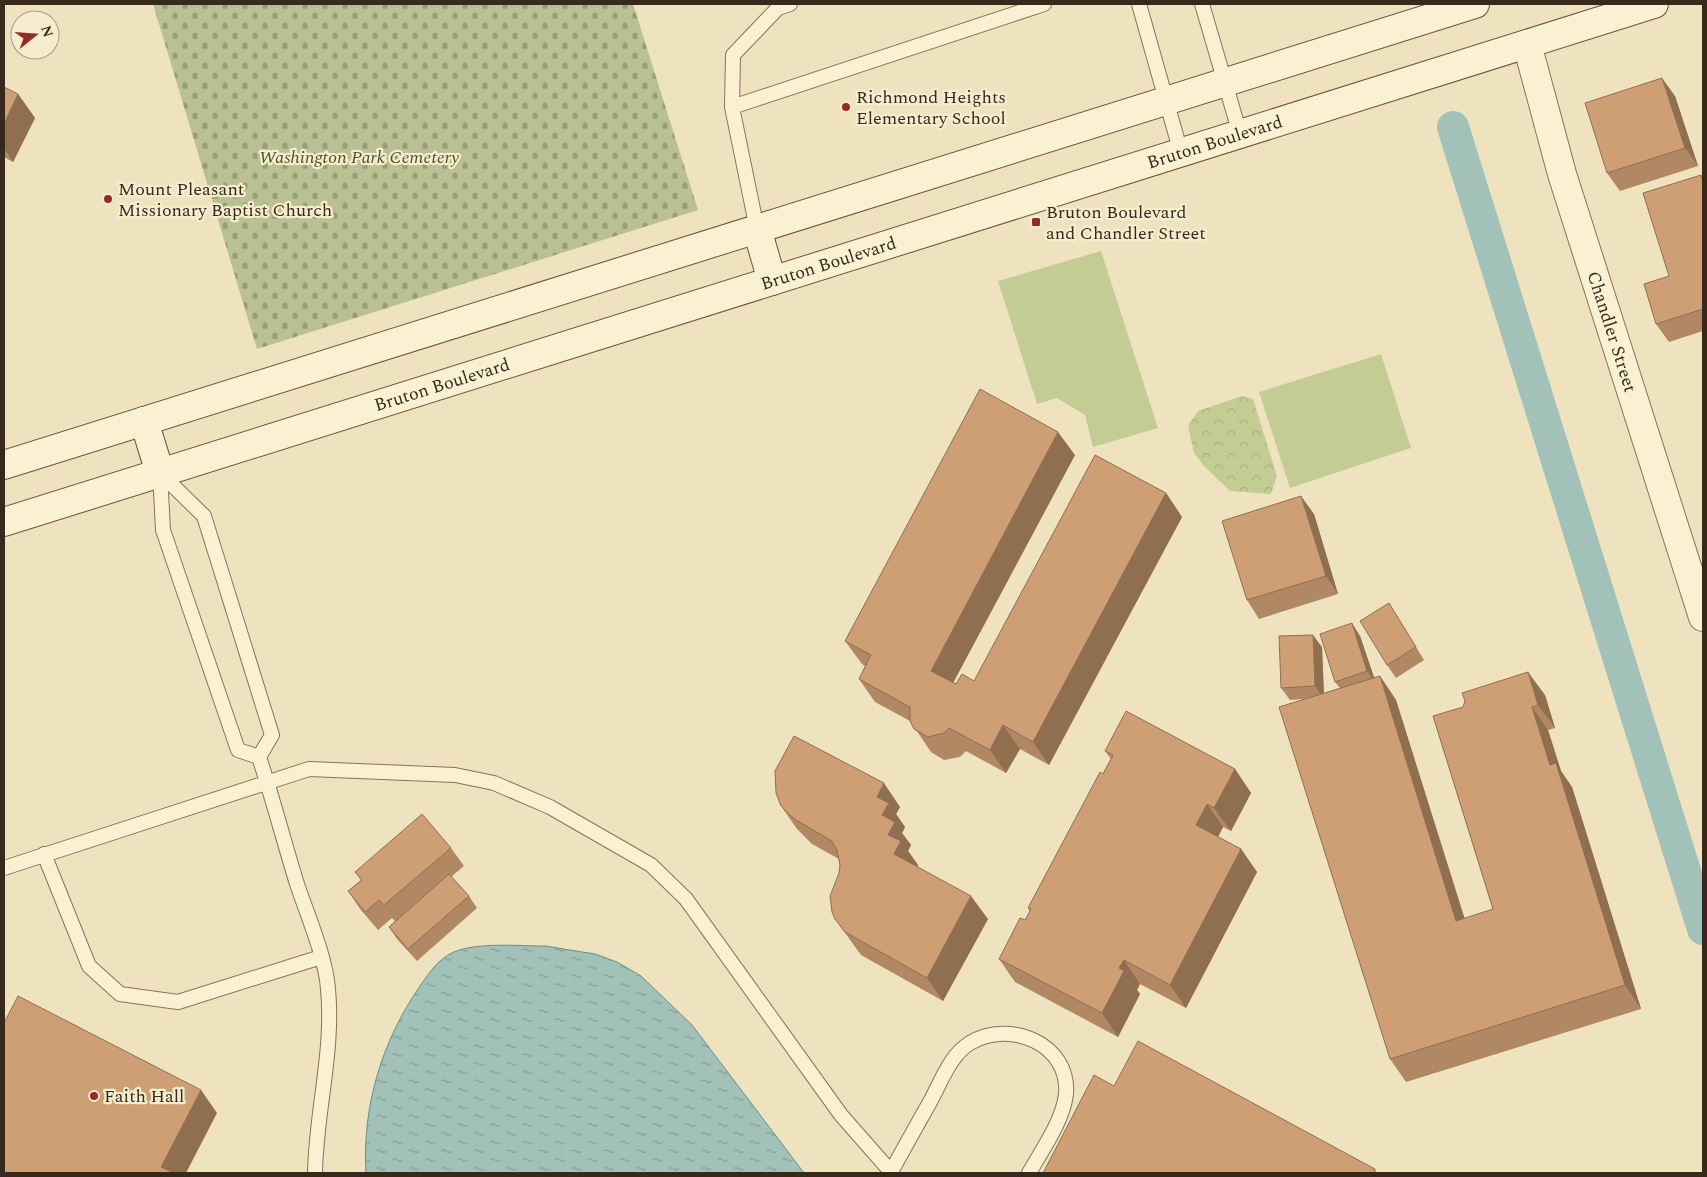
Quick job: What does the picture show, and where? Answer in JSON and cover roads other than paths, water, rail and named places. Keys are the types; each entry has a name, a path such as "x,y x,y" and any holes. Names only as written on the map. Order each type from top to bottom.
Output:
{"street":[{"path":"4,465 1475,4"},
{"name":"Bruton Boulevard","path":"4,522 1654,4"},
{"name":"Chandler Street","path":"1527,44 1562,174 1703,617"},
{"path":"757,229 772,281"},
{"path":"144,421 160,473"}],"lane":[{"path":"757,229 732,107 733,55 778,8 790,4"},
{"path":"732,107 1044,4"},
{"path":"1139,4 1181,152"},
{"path":"1202,4 1240,134"},
{"path":"160,473 163,530 238,750 259,757"},
{"path":"160,473 204,516 272,735 259,757"},
{"path":"259,757 321,957 328,988 329,1049 315,1150 315,1173"},
{"path":"4,868 309,769 455,775 494,783 550,807 651,865 686,899 841,1115 892,1172 954,1058 970,1043 992,1035 1012,1032 1034,1040 1050,1050 1063,1070 1066,1093 1061,1114 1029,1173"},
{"path":"44,854 88,966 120,994 178,1002 321,957"}],"water":[{"path":"499,945 545,946 595,954 617,962 641,976 692,1025 804,1173 366,1173 367,1123 377,1075 395,1029 431,971 444,958 463,949"}],"waterway":[{"path":"1453,127 1703,929"}],"place":[{"name":"Richmond Heights Elementary School","path":"846,107"},
{"name":"Mount Pleasant Missionary Baptist Church","path":"108,199"},
{"name":"Bruton Boulevard and Chandler Street","path":"1036,222"},
{"name":"Faith Hall","path":"94,1096"}],"park label":[{"name":"Washington Park Cemetery","path":"359,157"}]}
